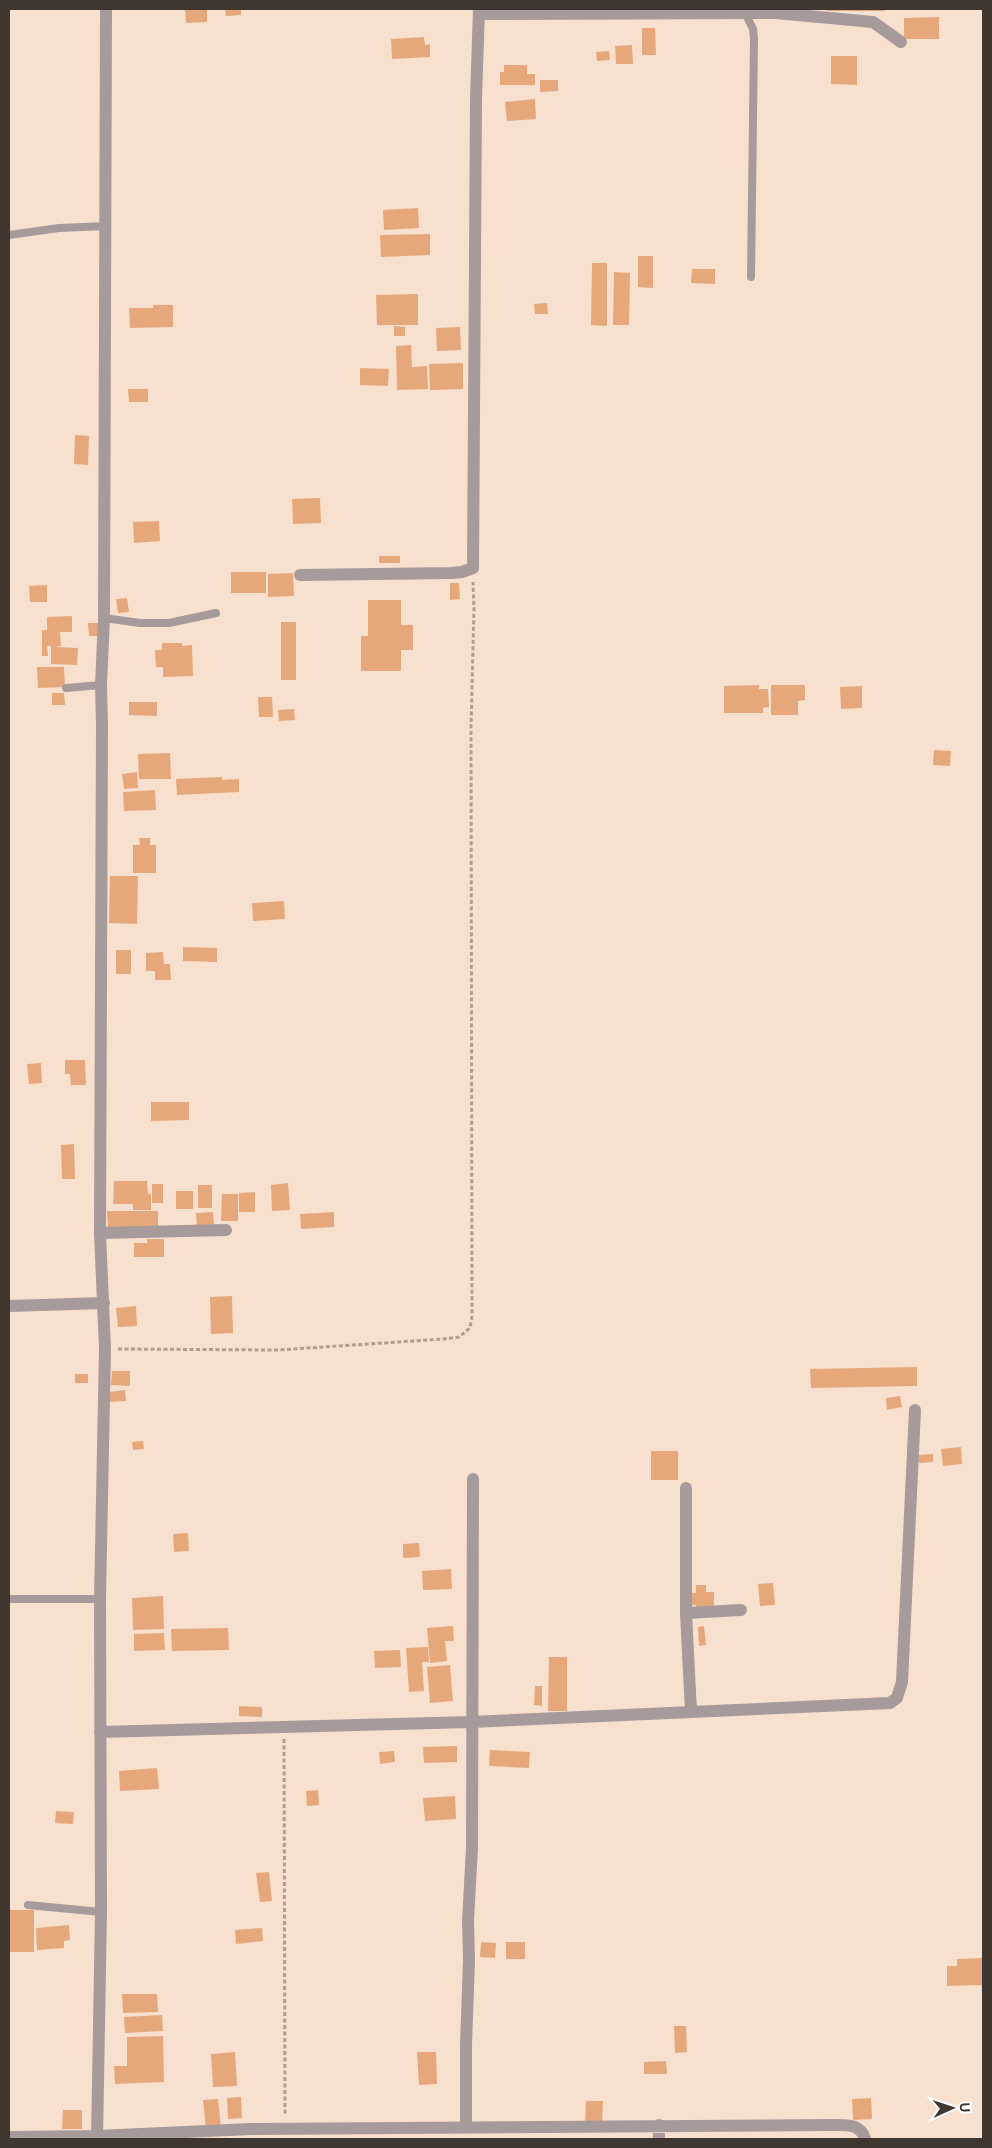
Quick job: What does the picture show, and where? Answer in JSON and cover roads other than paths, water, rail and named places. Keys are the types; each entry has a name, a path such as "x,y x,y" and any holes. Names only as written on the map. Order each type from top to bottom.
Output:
{"street":[{"path":"97,2137 101,1912 100,1599 105,1349 100,1233 101,685 104,618 106,9"},
{"path":"300,575 451,573 473,568 476,99 479,11 776,13 873,22 900,42"},
{"path":"100,1233 226,1230"},
{"path":"9,1306 104,1303"},
{"path":"100,1732 471,1722 890,1703 898,1698 902,1682 915,1410"},
{"path":"466,2128 468,1921 472,1848 473,1479"},
{"path":"686,1488 686,1613 691,1712"},
{"path":"686,1613 741,1610"},
{"path":"659,2125 659,2139"},
{"path":"9,2137 97,2137 285,2129 430,2134 466,2128 849,2125 856,2126 863,2132 864,2139"}],"lane":[{"path":"745,13 753,29 754,40 751,277"},
{"path":"9,235 59,228 106,226"},
{"path":"104,618 140,623 169,623 216,613"},
{"path":"66,688 101,685"},
{"path":"9,1600 100,1599"},
{"path":"28,1905 101,1912"}]}
